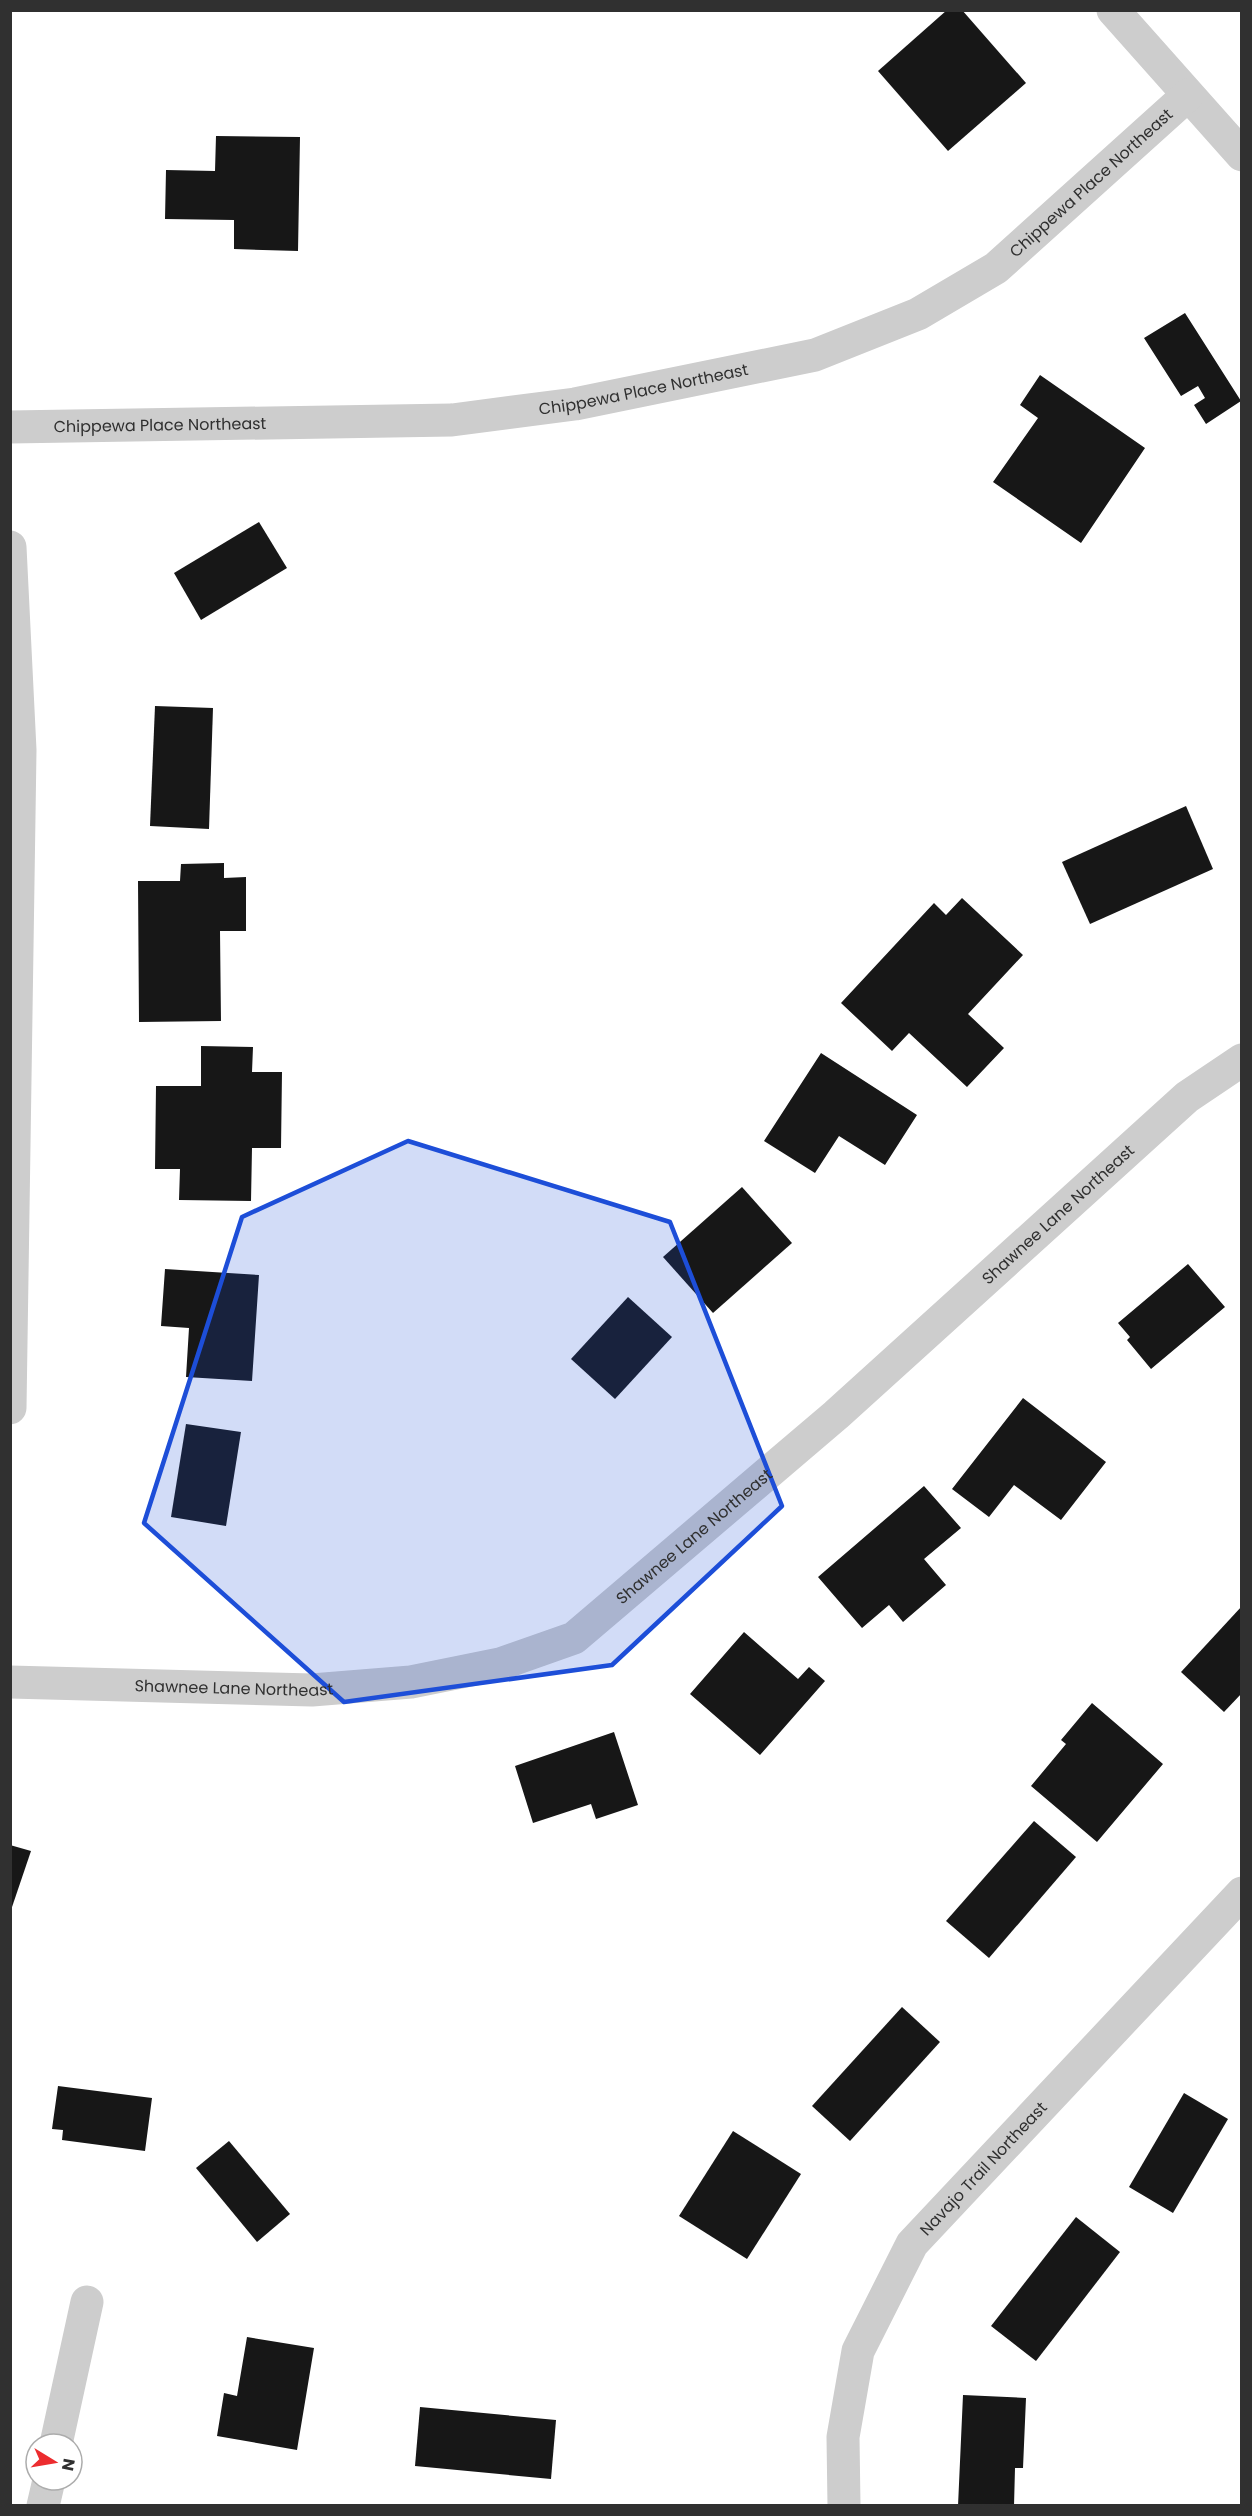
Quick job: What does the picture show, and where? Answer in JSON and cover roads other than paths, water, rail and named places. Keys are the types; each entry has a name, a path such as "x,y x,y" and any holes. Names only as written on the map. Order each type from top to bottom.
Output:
{"street":[{"path":"1113,10 1242,155"},
{"name":"Chippewa Place Northeast","path":"10,427 452,420 575,404 815,356 918,314 996,268 1188,95"},
{"path":"10,548 20,750 10,1408"},
{"name":"Shawnee Lane Northeast","path":"10,1682 312,1690 411,1682 500,1664 574,1638 836,1415 1187,1097 1242,1060"},
{"name":"Navajo Trail Northeast","path":"844,2505 843,2437 858,2351 912,2244 1242,1893"},
{"path":"59,2432 87,2302"}]}
